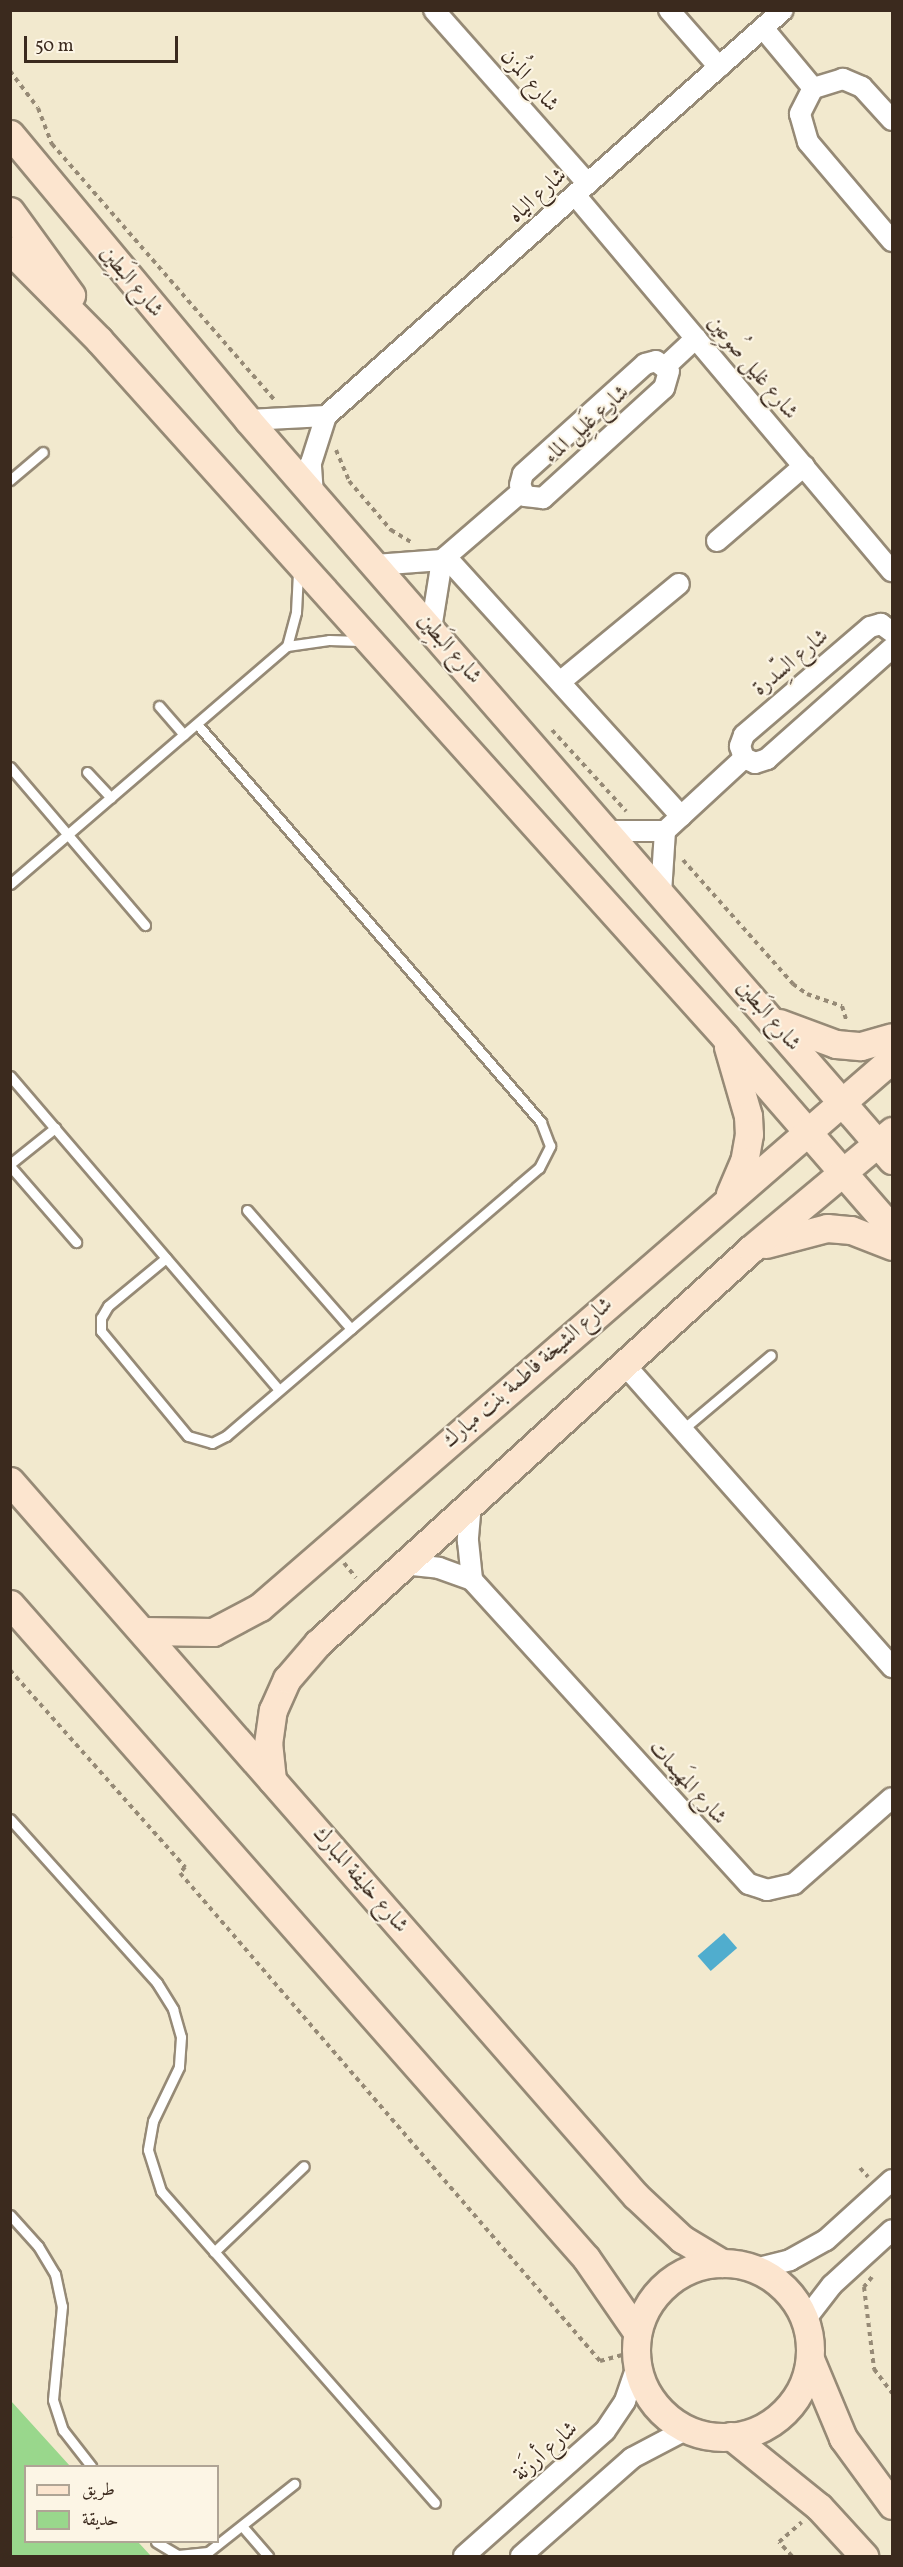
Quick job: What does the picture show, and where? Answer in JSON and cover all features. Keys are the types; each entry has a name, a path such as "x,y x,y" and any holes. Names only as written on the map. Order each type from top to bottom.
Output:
{"main road":[{"name":"شارع البَطِين","path":"10,134 313,495 842,1101 888,1145"},
{"name":"شارع البَطِين","path":"10,211 61,279 99,340"},
{"name":"شارع البَطِين","path":"10,250 99,340 725,1037 892,1229"},
{"path":"772,1020 836,1044 861,1046 892,1037"},
{"path":"725,1037 748,1116 749,1134 744,1161 728,1200"},
{"name":"شارع الشيخة فاطمة بنت مبارك","path":"142,1631 195,1634 229,1626 260,1607 892,1059"},
{"path":"272,1780 269,1727 279,1694 318,1643 751,1249 843,1173 888,1145"},
{"path":"751,1249 826,1228 851,1230 892,1246"},
{"name":"شارع خليفة المبارك","path":"10,1481 648,2209 682,2239 722,2263"},
{"path":"10,1604 586,2258 637,2350 649,2396 659,2409 687,2429 708,2436 731,2436 769,2424 784,2412 797,2396 810,2359"},
{"path":"637,2350 643,2313 668,2283 684,2272 722,2263 755,2269 786,2289 805,2320 810,2359 843,2438 892,2505"},
{"path":"731,2436 819,2507 864,2556"}],"street":[{"name":"شارع المُزن","path":"434,10 581,189"},
{"path":"669,10 719,67"},
{"name":"شارع الياه","path":"326,416 783,10"},
{"path":"763,28 813,88"},
{"path":"892,120 853,81 832,79 813,88 802,104 803,134 892,241"},
{"name":"شارع غليل صُوعِين","path":"581,189 696,338 892,572"},
{"path":"666,366 696,338"},
{"name":"شارع غَلِيل الماء","path":"444,559 521,492 523,474 645,364 656,361 666,366 669,377 664,388 543,498 531,499 521,492"},
{"path":"248,420 326,416 311,463 313,495"},
{"path":"717,541 804,466"},
{"path":"375,565 444,559"},
{"path":"431,628 444,559"},
{"path":"444,559 560,682 681,816"},
{"path":"560,682 679,584"},
{"name":"شارع السِّدرة","path":"881,624 892,634 767,759 755,763 744,758 740,746 748,731 870,627 881,624"},
{"path":"607,831 665,831 744,758"},
{"path":"661,893 665,831"},
{"path":"624,1364 892,1666"},
{"path":"471,1503 468,1541 472,1580"},
{"name":"شارع المهَيمات","path":"404,1564 439,1568 472,1580 749,1884 767,1890 794,1884 892,1798"},
{"path":"755,2269 790,2260 816,2247 892,2180"},
{"path":"805,2320 832,2285 892,2230"},
{"name":"شارع أرزَنة","path":"464,2556 605,2431 625,2401 637,2350"},
{"path":"521,2556 632,2458 687,2429"}],"lane":[{"path":"10,480 42,452"},
{"path":"287,646 296,612 297,560"},
{"path":"10,884 287,646 328,640 370,642"},
{"path":"159,706 184,735"},
{"path":"166,1258 108,1306 100,1324 104,1337 183,1430 195,1440 219,1440 539,1168 548,1154 549,1137 542,1122 196,724"},
{"path":"10,767 145,925"},
{"path":"87,772 111,798"},
{"path":"10,1076 279,1390"},
{"path":"55,1128 10,1165 76,1242"},
{"path":"247,1210 351,1329"},
{"path":"682,1430 771,1355"},
{"path":"10,1819 157,1983 173,2008 181,2037 179,2067 153,2121 149,2164 161,2192 435,2503"},
{"path":"214,2252 304,2166"},
{"path":"10,2215 38,2246 55,2274 62,2306 54,2400 63,2430 90,2465"},
{"path":"219,2541 242,2526 294,2484"},
{"path":"242,2526 268,2556"},
{"path":"159,2543 178,2555 198,2555 216,2543"}],"path":[{"path":"10,71 38,108 52,144 278,404"},
{"path":"326,416 340,465 391,530 444,559"},
{"path":"549,726 631,816"},
{"path":"665,831 675,854 793,984 807,994 845,1009 847,1032"},
{"path":"330,1545 370,1595"},
{"path":"10,1670 185,1867 180,1873 600,2361 637,2350"},
{"path":"878,2271 864,2287 874,2369 892,2393"},
{"path":"792,2556 779,2542 819,2507"}],"green space":[{"path":"11,2401 69,2465 24,2465 24,2543 139,2543 151,2556 11,2556"}],"water":[{"path":"724,1933 737,1948 711,1971 698,1956"}]}
